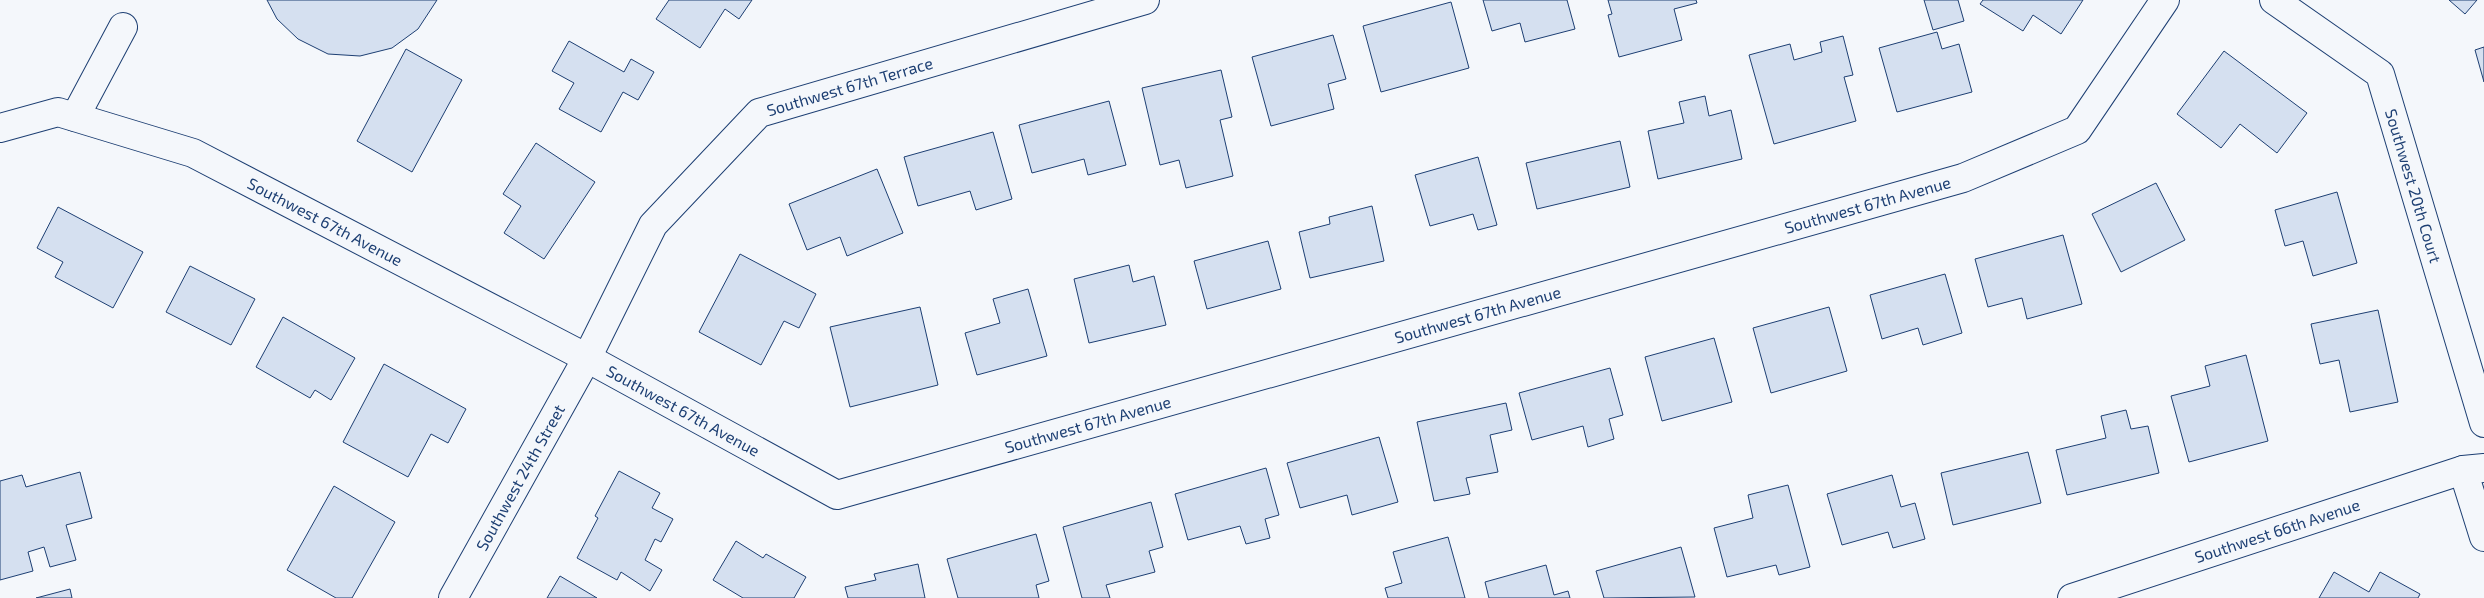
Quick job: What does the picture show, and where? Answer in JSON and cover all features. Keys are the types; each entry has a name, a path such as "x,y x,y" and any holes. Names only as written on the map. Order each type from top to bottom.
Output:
{"street":[{"name":"Southwest 67th Terrace","path":"588,358 653,225 759,113 1145,0"},
{"name":"Southwest 67th Avenue","path":"0,128 58,112 194,153 588,358 837,495 1962,178 2077,130 2165,0"},
{"name":"Southwest 20th Court","path":"2274,0 2380,74 2484,423"},
{"path":"75,117 123,27"},
{"name":"Southwest 24th Street","path":"453,598 588,358"},
{"path":"2474,469 2484,538"},
{"name":"Southwest 66th Avenue","path":"2072,598 2474,469"}],"building":[{"path":"267,0 437,0 418,29 392,48 360,56 328,54 298,39 277,19"},
{"path":"669,0 752,0 739,19 725,9 700,48 656,19"},
{"path":"1483,0 1567,0 1575,29 1525,42 1520,23 1492,31"},
{"path":"1608,0 1696,0 1697,3 1674,9 1682,40 1619,57 1608,15 1612,14"},
{"path":"1924,0 1958,0 1964,21 1933,30"},
{"path":"1983,0 2083,0 2061,34 2033,15 2023,31 1980,4"},
{"path":"2449,0 2477,0 2465,14"},
{"path":"1451,2 1469,68 1381,92 1363,26"},
{"path":"1937,32 1942,49 1959,44 1972,92 1897,112 1879,48"},
{"path":"1333,35 1346,79 1328,84 1334,109 1271,126 1252,57"},
{"path":"1843,36 1853,75 1844,77 1856,121 1774,144 1749,55 1790,44 1794,60 1822,52 1820,42"},
{"path":"569,41 624,72 631,59 654,72 638,100 623,92 601,132 559,109 574,83 552,71"},
{"path":"2484,47 2484,82 2475,50"},
{"path":"406,49 462,80 412,172 357,141"},
{"path":"2224,51 2307,113 2277,153 2240,124 2221,148 2177,114"},
{"path":"1221,70 1232,117 1220,120 1233,176 1186,188 1179,160 1160,165 1142,88"},
{"path":"1705,96 1709,116 1731,110 1742,159 1658,179 1648,131 1684,123 1679,102"},
{"path":"1109,101 1126,165 1088,175 1084,159 1032,173 1019,125"},
{"path":"993,132 1012,199 976,210 970,191 918,206 904,157"},
{"path":"1620,141 1630,187 1537,209 1526,163"},
{"path":"536,143 595,182 544,259 504,233 521,206 503,194"},
{"path":"1478,157 1497,225 1478,230 1473,214 1430,226 1415,175"},
{"path":"877,169 903,233 847,256 840,237 807,250 789,204"},
{"path":"2156,183 2185,240 2121,272 2092,214"},
{"path":"2337,192 2357,263 2313,276 2303,241 2285,246 2275,210"},
{"path":"1372,206 1384,261 1310,278 1299,232 1330,224 1329,217"},
{"path":"58,207 143,252 113,308 55,277 63,262 37,248"},
{"path":"2063,235 2082,304 2027,319 2022,298 1988,307 1975,259"},
{"path":"1268,241 1281,289 1207,309 1194,261"},
{"path":"740,254 816,294 799,328 784,321 761,365 699,332"},
{"path":"1129,265 1133,282 1154,276 1166,325 1089,343 1074,279"},
{"path":"190,266 255,299 231,345 166,312"},
{"path":"1945,274 1962,333 1923,345 1918,328 1882,339 1870,295"},
{"path":"1028,289 1047,356 977,375 965,333 1000,323 993,299"},
{"path":"920,307 938,385 850,407 830,327"},
{"path":"1829,307 1847,371 1771,393 1753,328"},
{"path":"2378,310 2398,402 2350,412 2339,360 2320,364 2311,324"},
{"path":"283,317 355,358 331,400 315,390 310,398 256,367"},
{"path":"1714,338 1732,402 1662,421 1645,357"},
{"path":"2246,355 2268,441 2189,462 2171,396 2210,386 2205,366"},
{"path":"384,364 466,409 448,443 431,434 408,477 343,442"},
{"path":"1610,368 1623,415 1609,419 1614,439 1588,447 1583,426 1532,440 1519,393"},
{"path":"1506,403 1512,430 1490,435 1498,472 1466,478 1470,494 1434,501 1417,422"},
{"path":"2126,410 2131,429 2148,426 2159,473 2067,495 2056,450 2106,438 2101,416"},
{"path":"1379,437 1398,502 1352,515 1347,495 1300,508 1287,463"},
{"path":"2028,452 2041,503 1953,525 1941,473"},
{"path":"1266,468 1279,515 1265,519 1270,538 1246,544 1240,526 1188,540 1175,494"},
{"path":"619,471 660,493 652,508 673,519 661,542 655,539 645,560 662,570 650,591 621,572 617,580 577,558 598,518 595,516"},
{"path":"80,472 92,518 66,525 76,560 50,567 44,547 28,552 33,571 0,580 0,481 22,475 26,487"},
{"path":"1892,475 1901,507 1915,503 1925,539 1893,548 1888,532 1842,545 1827,494"},
{"path":"1788,485 1810,567 1779,575 1776,565 1727,577 1714,528 1753,518 1748,495"},
{"path":"334,486 395,522 352,598 336,598 287,570"},
{"path":"1151,502 1163,547 1149,551 1155,572 1106,585 1110,598 1082,598 1063,527"},
{"path":"1036,534 1049,581 1036,585 1039,598 958,598 947,559"},
{"path":"1448,537 1465,598 1388,598 1385,588 1402,583 1393,552"},
{"path":"736,541 763,558 766,554 806,577 794,598 743,598 713,580"},
{"path":"1681,547 1695,597 1604,598 1596,571"},
{"path":"918,564 925,598 848,598 845,587 876,580 874,574"},
{"path":"1546,565 1554,595 1568,591 1570,598 1489,598 1485,582"},
{"path":"2334,572 2369,592 2380,572 2420,594 2418,598 2319,598"},
{"path":"560,576 597,598 547,598"},
{"path":"70,589 72,598 36,598"}]}
